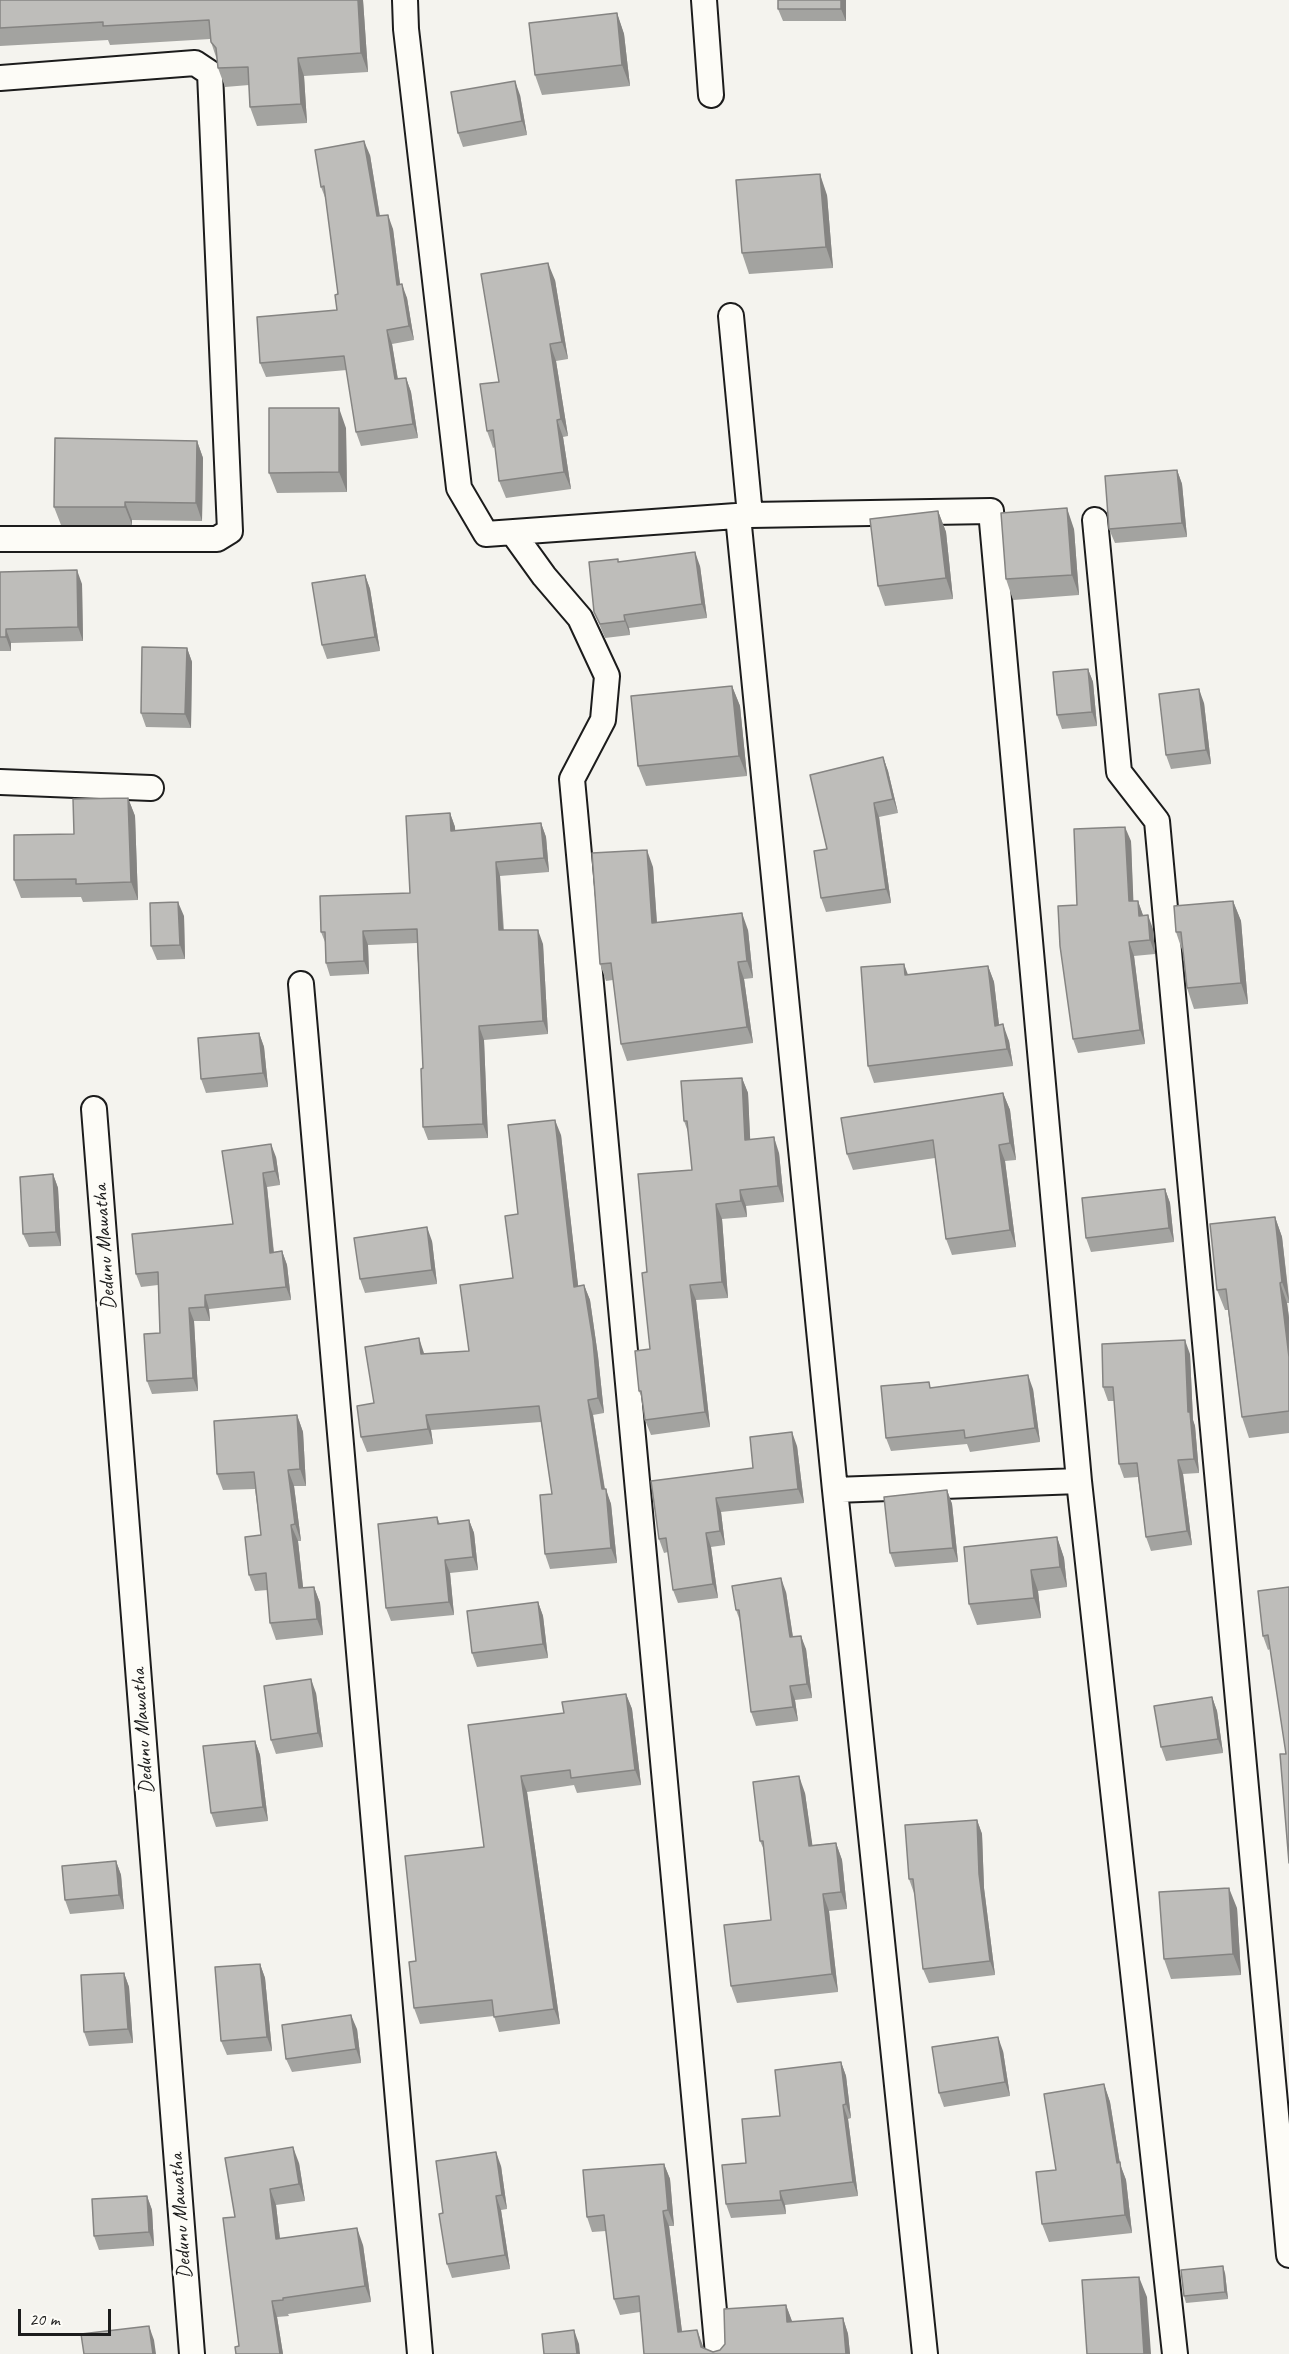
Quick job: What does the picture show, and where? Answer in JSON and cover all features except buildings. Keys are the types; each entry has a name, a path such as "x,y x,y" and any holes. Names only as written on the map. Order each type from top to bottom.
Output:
{"street":[{"path":"405,0 406,29 459,488 486,534 744,516 991,511 1078,1480 1175,2354"},
{"path":"704,0 711,95"},
{"path":"0,78 195,63 210,73 230,531 216,539 0,539"},
{"path":"732,316 744,516 835,1490 925,2354"},
{"path":"1095,520 1119,772 1157,821 1289,2255"},
{"path":"513,532 544,576 580,618 607,676 603,720 572,779 718,2354"},
{"path":"0,782 151,788"},
{"path":"301,984 420,2354"},
{"name":"Dedunu Mawatha","path":"94,1109 192,2354"},
{"path":"835,1490 1078,1480"}]}
